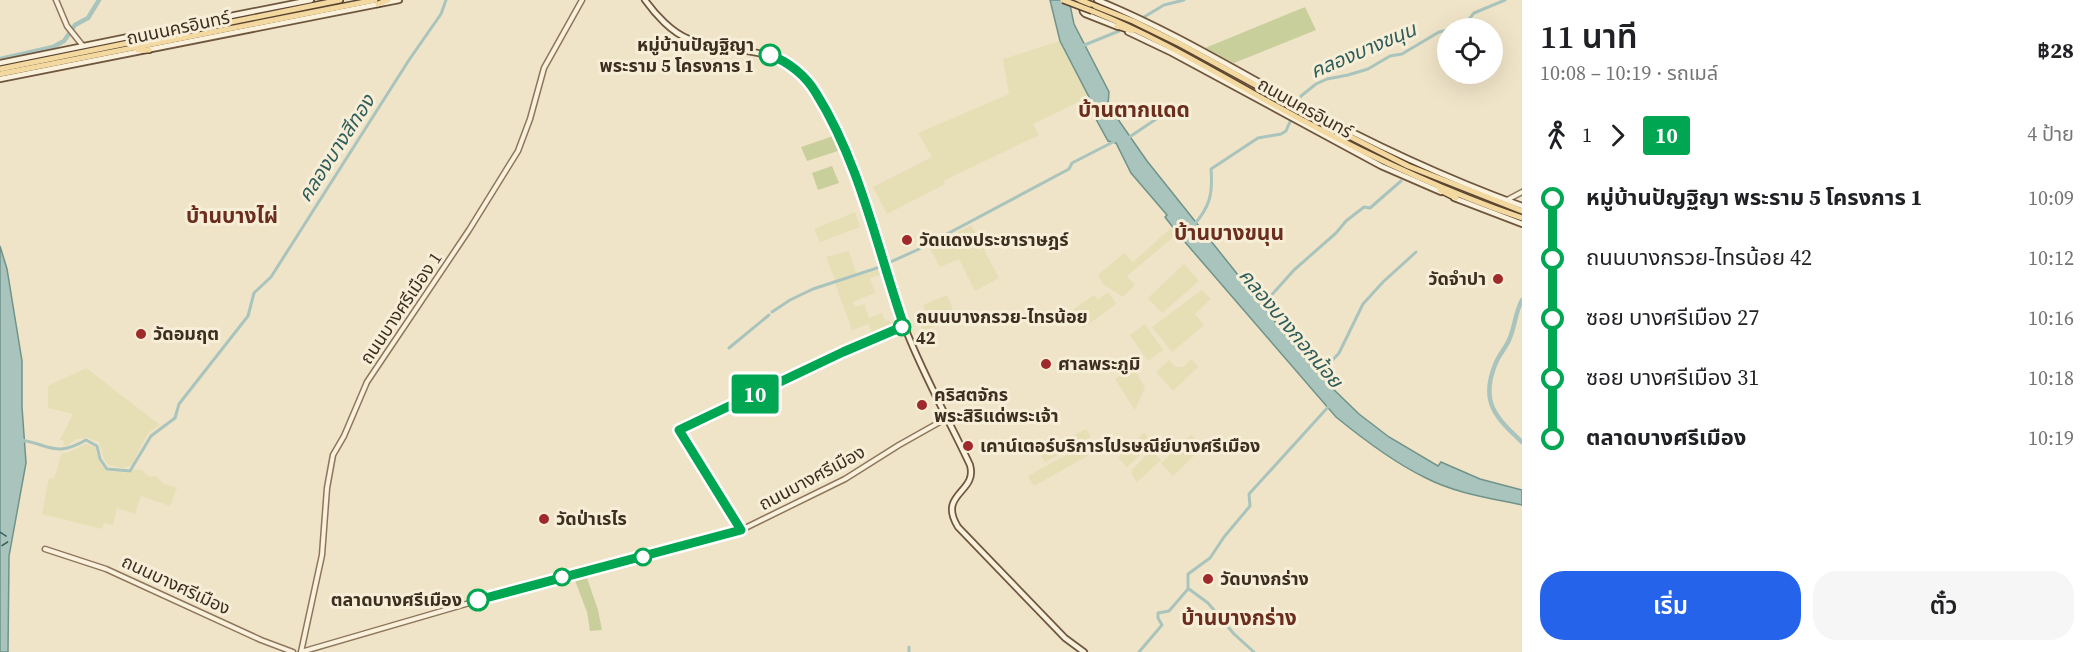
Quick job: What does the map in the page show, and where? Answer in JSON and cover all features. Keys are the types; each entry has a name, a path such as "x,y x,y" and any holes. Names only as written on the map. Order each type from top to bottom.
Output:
{"main road":[{"name":"ถนนนครอินทร์","path":"0,63 311,0"},
{"name":"ถนนนครอินทร์","path":"0,69 340,0"},
{"path":"376,2 388,0"},
{"name":"ถนนนครอินทร์","path":"0,74 376,2 399,0"},
{"path":"645,0 655,13 685,38 770,55 788,64 802,75 816,93 843,144 906,329 972,470 969,482 952,505 951,515 956,525 1065,638 1084,652"},
{"name":"ถนนนครอินทร์","path":"1064,0 1133,21 1408,166 1522,211"},
{"name":"ถนนนครอินทร์","path":"1522,218 1424,179 1293,118 1082,0 1083,12 1172,53 1381,166 1522,224"},
{"name":"ถนนนครอินทร์","path":"1097,0 1164,29 1297,106 1425,167 1522,205"},
{"name":"ถนนนครอินทร์","path":"0,79 376,2"},
{"path":"1133,21 1164,29"},
{"path":"174,28 207,26"},
{"path":"1117,26 1148,35"},
{"path":"57,57 74,48"},
{"path":"118,51 149,50"},
{"path":"1408,166 1425,167"},
{"path":"1424,179 1456,198"}],"street":[{"path":"56,0 72,31 84,46"},
{"name":"ถนนบางศรีเมือง 1","path":"301,652 322,555 327,488 333,454 367,382 512,163 526,131 544,68 582,0"},
{"path":"74,48 78,40"},
{"path":"1506,200 1521,192"},
{"path":"1521,192 1519,200 1522,205"},
{"name":"ถนนบางศรีเมือง","path":"301,652 490,597 737,532 845,479 898,445 947,418"},
{"name":"ถนนบางศรีเมือง","path":"45,549 105,568 292,652"}],"shaded area":[{"path":"1060,41 1089,97 1033,124 1039,135 943,181 945,184 887,214 873,187 932,157 918,133 1009,94 1003,59"},
{"path":"855,212 860,227 820,242 814,229"},
{"path":"971,225 999,278 975,291 959,259 940,267 929,247"},
{"path":"1172,227 1178,233 1127,276 1135,285 1123,297 1104,285 1098,275 1124,253 1133,262"},
{"path":"849,251 856,273 835,280 826,257"},
{"path":"1184,264 1199,281 1162,313 1148,298"},
{"path":"878,270 880,275 870,278 875,293 853,302 855,307 864,304 869,318 882,313 885,321 889,320 892,327 873,334 868,324 852,330 835,283"},
{"path":"1202,290 1211,299 1195,314 1204,325 1172,352 1152,327"},
{"path":"1108,292 1116,304 1083,328 1071,311 1094,295 1098,300"},
{"path":"947,295 956,317 923,331 919,320 928,316 923,305"},
{"path":"1145,324 1163,350 1148,361 1130,335"},
{"path":"1191,359 1198,367 1173,391 1156,372 1169,360 1174,366 1183,367"},
{"path":"86,368 160,425 148,433 132,465 123,468 108,465 99,442 89,438 76,439 67,446 63,446 64,441 60,440 73,414 48,408 48,386"},
{"path":"1133,368 1145,387 1135,410 1115,379"},
{"path":"1086,429 1091,437 1045,462 1040,454"},
{"path":"1144,433 1153,442 1127,467 1118,457"},
{"path":"1191,435 1203,447 1173,476 1161,463"},
{"path":"1092,441 1098,450 1034,486 1028,476"},
{"path":"86,444 95,447 99,462 107,471 128,473 136,469 141,470 150,477 156,476 164,484 177,488 170,506 141,496 135,514 117,508 113,525 104,523 102,529 42,514 49,478 54,479 62,453"},
{"path":"1151,450 1161,460 1137,482 1132,475 1132,470"}],"green space":[{"path":"1305,7 1316,30 1234,63 1205,48"},
{"path":"836,135 841,150 807,161 801,147"},
{"path":"832,166 839,183 818,190 812,173"},
{"path":"586,575 602,630 590,631 587,612 574,578"}],"water":[{"path":"1050,0 1069,0 1074,24 1109,92 1108,105 1147,161 1326,382 1359,414 1389,437 1438,466 1441,462 1480,479 1522,490 1522,505 1435,483 1390,457 1336,417 1178,234 1165,217 1167,215 1131,173 1116,143 1108,141 1085,99 1089,97 1060,41"},
{"path":"0,246 7,269 22,361 22,407 26,463 9,556 8,652 0,652"}],"waterway":[{"path":"0,59 53,47 64,41 75,25 88,18 99,0"},
{"name":"คลองบางสีทอง","path":"22,440 54,449 68,448 86,440 97,446 100,459 107,469 130,471 151,436 175,418 179,404 248,316 254,293 271,277 409,60 441,14 446,0"},
{"path":"1144,17 1164,5 1184,0"},
{"name":"คลองบางขนุน","path":"1470,18 1474,13 1505,0"},
{"path":"1082,46 1119,31"},
{"name":"คลองบางขนุน","path":"1193,226 1209,200 1211,169 1258,138 1286,131 1301,96 1316,84 1368,69 1390,56 1402,54 1437,33"},
{"path":"1128,138 1171,109"},
{"path":"772,312 813,289 877,268 917,250 1069,169 1072,163 1115,141"},
{"name":"คลองบางกอกน้อย","path":"1260,308 1294,270 1336,233 1346,221 1364,207 1370,208 1401,181"},
{"name":"คลองบางกอกน้อย","path":"1312,372 1330,363 1339,353 1363,304 1416,252"},
{"path":"1522,300 1509,340 1495,365 1489,389 1490,399 1498,417 1522,442"},
{"path":"729,348 769,315"},
{"path":"1139,652 1162,625 1158,613 1169,611 1188,589 1188,574 1210,558 1250,506 1249,494 1329,406"},
{"path":"1189,589 1208,603 1234,634 1254,652"},
{"path":"909,647 909,652"}],"ferry route":[{"path":"0,532 9,541 0,547"}],"bus line":[{"name":"10","path":"478,600 741,530 679,430 877,336 904,326 864,201 835,126 816,93 802,75 782,60 770,55"}],"place":[{"name":"หมู่บ้านปัญฐิญา พระราม 5 โครงการ 1","path":"770,55"},
{"name":"วัดแดงประชาราษฎร์","path":"907,240"},
{"name":"วัดจําปา","path":"1498,279"},
{"name":"ถนนบางกรวย-ไทรน้อย 42","path":"902,327"},
{"name":"วัดอมฤต","path":"141,334"},
{"name":"ศาลพระภูมิ","path":"1046,364"},
{"name":"คริสตจักร พระสิริแด่พระเจ้า","path":"922,405"},
{"name":"เคาน์เตอร์บริการไปรษณีย์บางศรีเมือง","path":"968,446"},
{"name":"วัดป่าเรไร","path":"544,519"},
{"name":"วัดบางกร่าง","path":"1208,579"},
{"name":"ตลาดบางศรีเมือง","path":"478,600"}],"district":[{"name":"บ้านตากแดด","path":"1134,110"},
{"name":"บ้านบางไผ่","path":"232,216"},
{"name":"บ้านบางขนุน","path":"1229,233"},
{"name":"บ้านบางกร่าง","path":"1239,618"}]}
